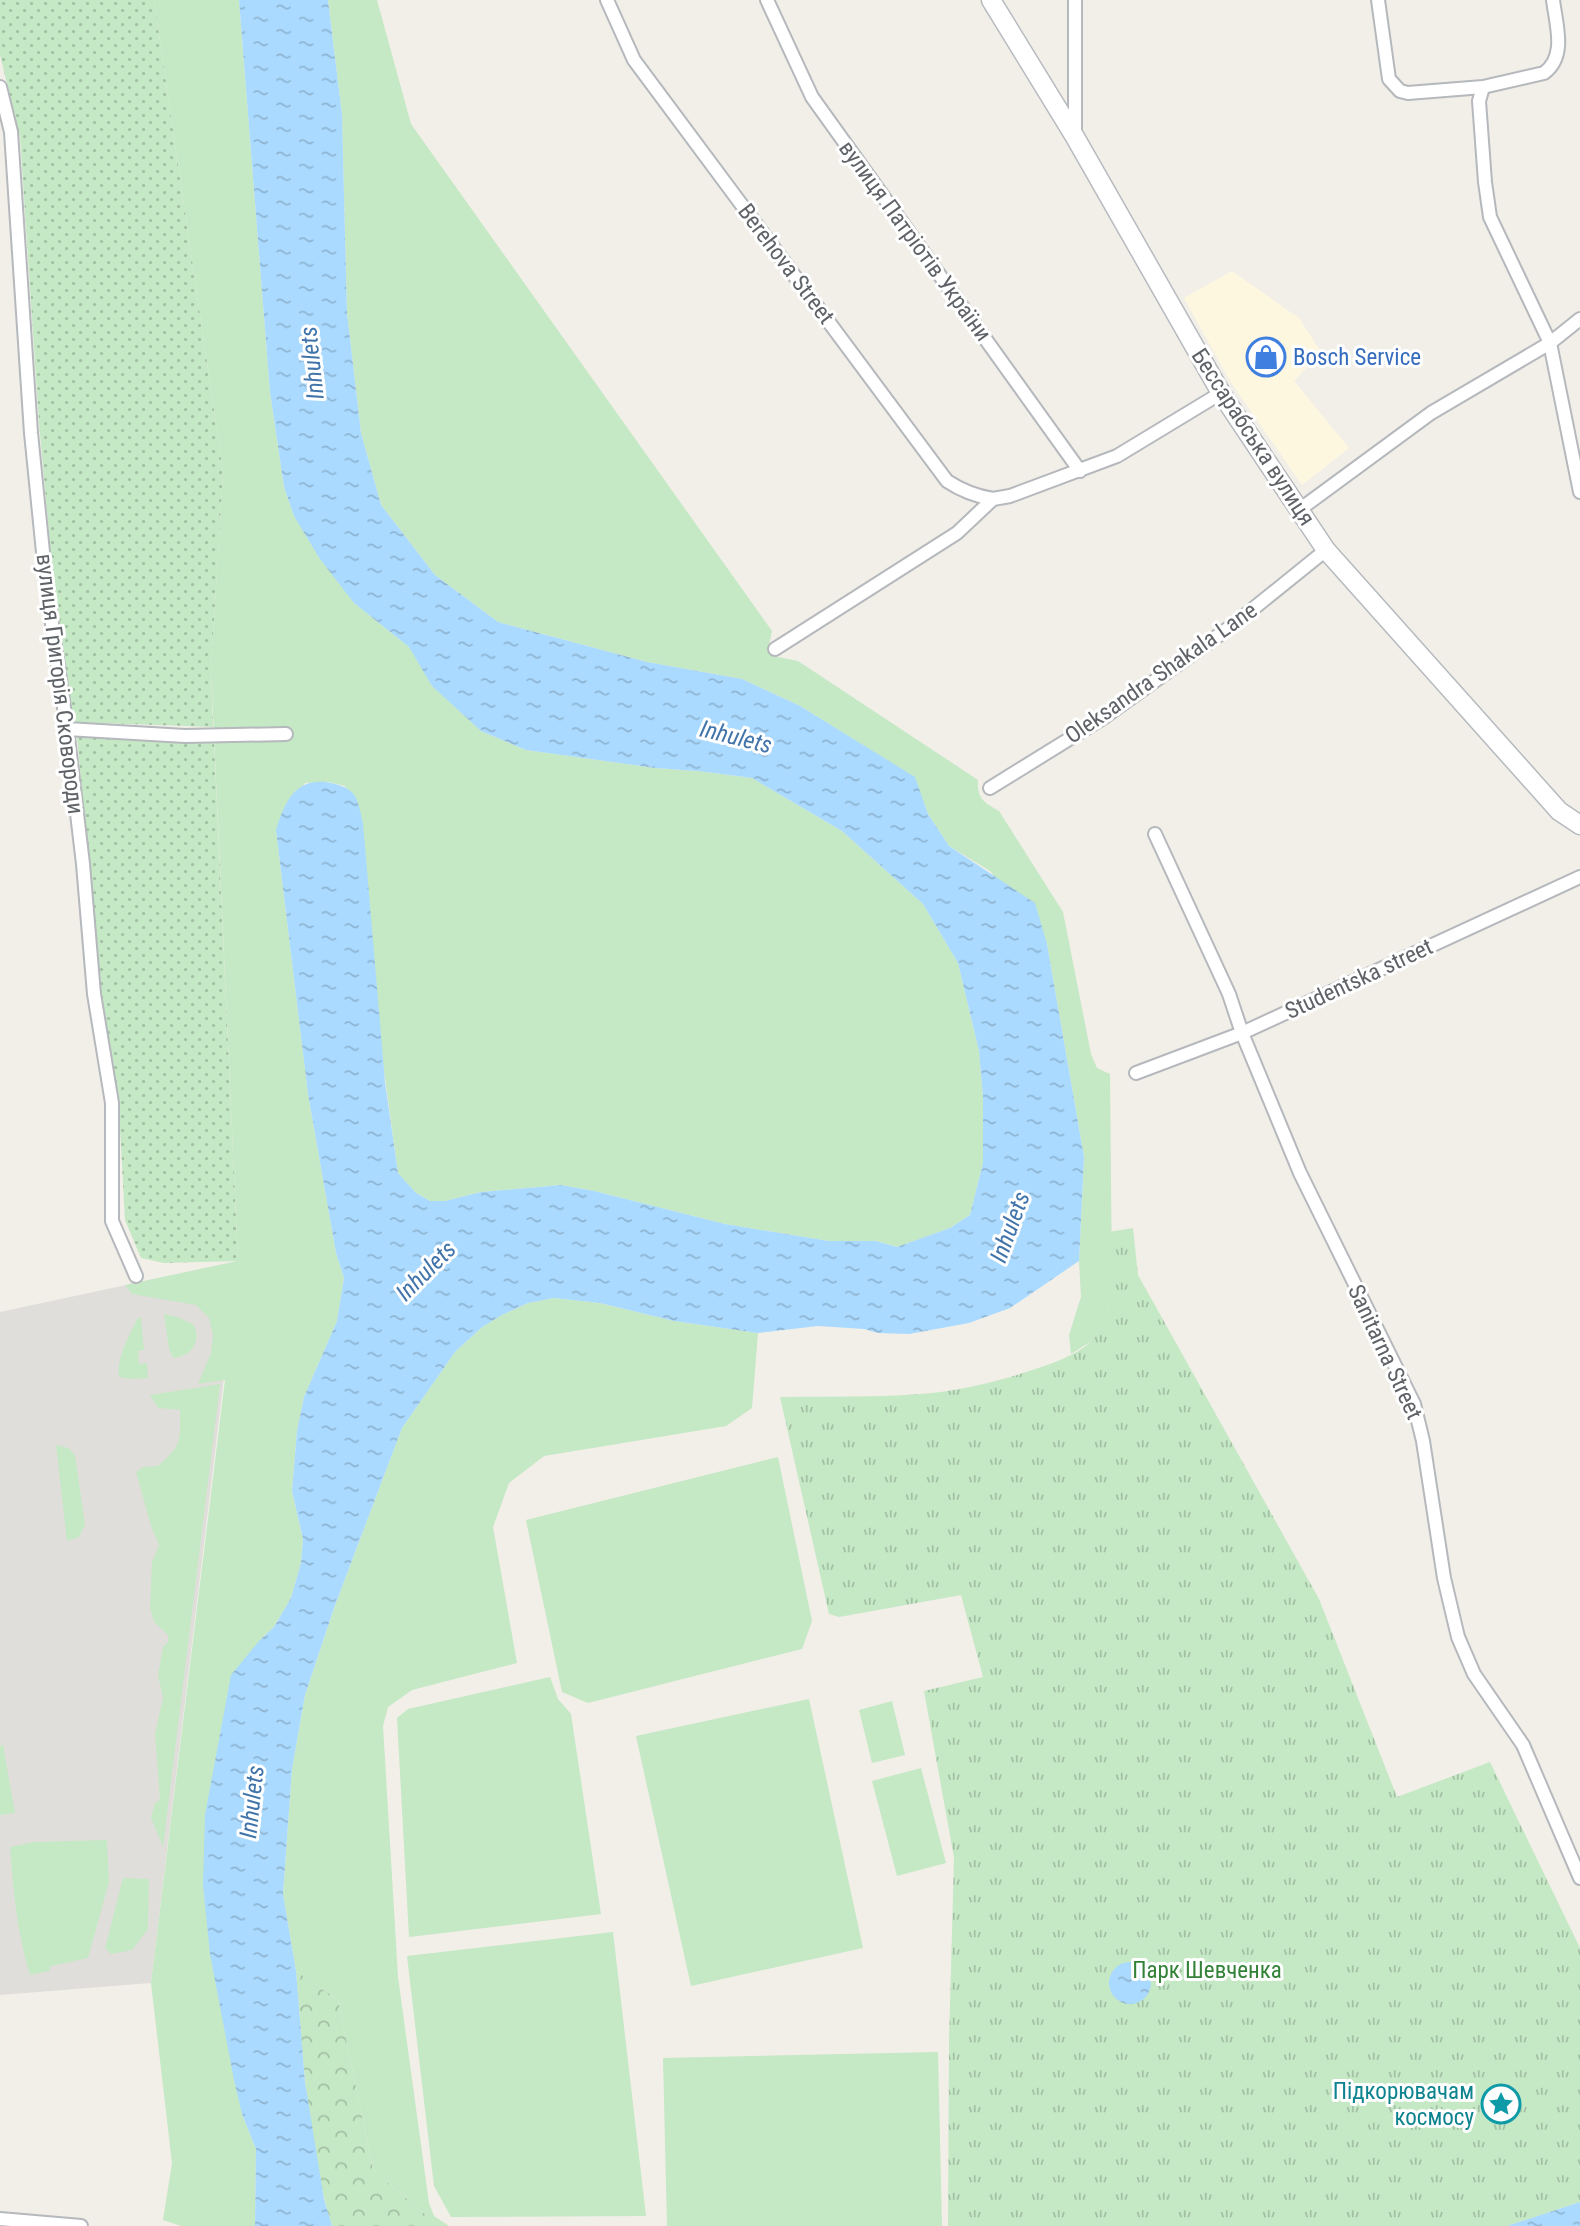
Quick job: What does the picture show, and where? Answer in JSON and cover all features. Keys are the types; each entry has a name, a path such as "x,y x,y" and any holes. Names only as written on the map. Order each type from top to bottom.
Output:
{"main road":[{"name":"Бессарабська вулиця","path":"991,0 1075,137 1221,393 1326,550 1559,811 1580,825"}],"street":[{"name":"Berehova Street","path":"607,0 634,60 947,481 976,496 993,499"},
{"name":"вулиця Патріотів України","path":"766,0 812,97 1080,471"},
{"path":"1075,0 1075,137"},
{"path":"1378,0 1388,71 1394,86 1408,93 1483,87 1536,76 1551,68 1559,51 1553,0"},
{"name":"вулиця Григорія Сковороди","path":"0,87 11,132 31,433 46,582 83,864 94,994 112,1103 112,1221 136,1276"},
{"path":"1483,87 1479,101 1490,217 1550,343 1580,492"},
{"path":"1299,510 1431,413 1550,343 1580,319"},
{"path":"775,649 957,533 993,499 1010,496 1117,456 1221,393"},
{"name":"Oleksandra Shakala Lane","path":"990,788 1103,718 1223,633 1326,550"},
{"path":"67,729 185,736 286,734"},
{"name":"Sanitarna Street","path":"1155,834 1229,994 1242,1033 1300,1174 1414,1404 1423,1441 1444,1578 1458,1637 1474,1674 1523,1745 1580,1878"},
{"name":"Studentska street","path":"1136,1073 1242,1033 1580,877"},
{"path":"0,2219 82,2226"}],"shaded area":[{"path":"1232,271 1299,318 1321,352 1294,381 1349,448 1302,485 1230,381 1184,298"},
{"path":"238,1261 151,1983 0,1995 0,1312"}],"green space":[{"path":"0,0 154,0 223,472 211,669 213,727 73,722 54,587 39,423 20,137 0,55"},
{"path":"154,0 239,0 270,392 284,487 294,516 354,603 409,647 433,686 481,731 526,750 752,778 842,831 923,904 958,963 979,1051 983,1097 983,1163 970,1215 950,1228 898,1247 876,1241 829,1241 725,1224 561,1185 481,1192 445,1201 430,1201 416,1193 398,1173 345,786 328,782 305,783 276,830 308,1094 336,1253 344,1278 337,1321 304,1397 297,1431 292,1491 303,1539 301,1563 291,1598 274,1627 260,1640 242,2114 256,2149 255,2226 181,2226 163,2220 172,2163 151,1983 225,1380 198,1384 211,1353 213,1335 209,1318 196,1305 132,1294 125,1285 238,1261 211,669 223,472"},
{"path":"328,0 377,0 411,124 772,631 768,650 773,656 798,661 978,780 980,796 999,811 1063,912 1091,1054 1097,1068 1110,1074 1112,1286 1104,1320 1093,1340 1071,1354 1069,1335 1081,1297 1079,1261 1084,1157 1047,944 990,871 949,846 928,814 914,777 800,706 742,679 647,662 498,622 435,575 381,505 361,433 347,313 342,115"},
{"path":"77,737 214,741 238,1261 164,1263 141,1258 125,1220 119,1109 102,1006"},
{"name":"Парк Шевченка","path":"1133,1228 1138,1275 1319,1599 1397,1797 1490,1762 1580,1948 1580,2202 1507,2226 948,2226 954,1858 924,1691 983,1677 961,1595 839,1617 829,1614 780,1397 885,1396 953,1390 1018,1375 1068,1356 1091,1341 1106,1312 1110,1286 1109,1232"},
{"path":"554,1298 600,1303 674,1321 758,1333 752,1408 726,1426 544,1456 509,1483 493,1527 517,1663 412,1690 388,1707 383,1726 398,1977 429,2203 434,2216 449,2226 439,2226 373,2170 338,2000 296,1971 283,1894 292,1769 305,1695 334,1608 402,1428 455,1352 481,1328 528,1303"},
{"path":"164,1314 194,1325 196,1343 185,1355 173,1358 169,1349"},
{"path":"141,1317 144,1350 138,1351 139,1364 147,1363 148,1378 119,1377 119,1362 124,1347 137,1319"},
{"path":"220,1384 163,1847 151,1818 155,1803 160,1800 155,1734 163,1698 158,1675 168,1635 154,1622 150,1608 152,1562 159,1545 136,1472 143,1467 158,1466 172,1453 178,1442 180,1410 158,1408 150,1395"},
{"path":"56,1445 68,1448 75,1455 85,1525 79,1537 67,1541"},
{"path":"778,1457 812,1621 802,1649 588,1703 562,1692 526,1520"},
{"path":"550,1677 558,1699 571,1714 601,1914 409,1937 397,1718 408,1709"},
{"path":"809,1699 863,1948 691,1986 636,1736"},
{"path":"892,1701 905,1755 872,1763 859,1710"},
{"path":"3,1745 15,1813 0,1815 0,1746"},
{"path":"921,1768 946,1863 897,1876 872,1781"},
{"path":"107,1840 109,1882 88,1958 51,1966 49,1971 30,1975 16,1911 10,1847 34,1842"},
{"path":"123,1878 149,1879 148,1929 132,1950 111,1954 105,1948"},
{"path":"613,1932 646,2216 451,2217 434,2186 407,1956"},
{"path":"296,1971 338,2000 373,2170 439,2226 332,2226 311,2132"},
{"path":"938,2052 942,2226 667,2226 663,2058"}],"water":[{"name":"Inhulets","path":"239,0 328,0 342,115 347,313 361,433 381,505 435,575 498,622 647,662 742,679 800,706 915,777 928,814 949,846 1035,903 1047,944 1084,1157 1079,1261 1010,1308 969,1323 909,1334 818,1326 758,1333 674,1321 600,1303 554,1298 528,1303 500,1316 481,1328 455,1352 402,1428 334,1608 305,1695 292,1769 283,1894 296,1971 305,2082 324,2199 332,2226 255,2226 256,2149 242,2114 234,2080 210,1954 203,1885 205,1815 231,1675 274,1627 291,1598 301,1563 303,1539 292,1491 297,1431 304,1397 337,1321 344,1278 336,1253 308,1094 276,830 283,809 301,787 319,782 344,787 353,793 358,802 363,823 385,1082 398,1173 416,1193 430,1201 445,1201 481,1192 561,1185 725,1224 829,1241 876,1241 897,1247 950,1228 970,1215 983,1163 983,1097 979,1051 958,963 923,904 842,831 752,778 526,750 481,731 432,686 409,647 354,603 320,559 294,516 284,487 270,392"},
{"path":"1130,1962 1145,1968 1151,1983 1145,1998 1130,2004 1115,1998 1109,1983 1115,1968"},
{"path":"1580,2202 1580,2226 1507,2226"}],"place":[{"name":"Bosch Service","path":"1266,357"},
{"name":"Підкорювачам космосу","path":"1501,2104"}]}
